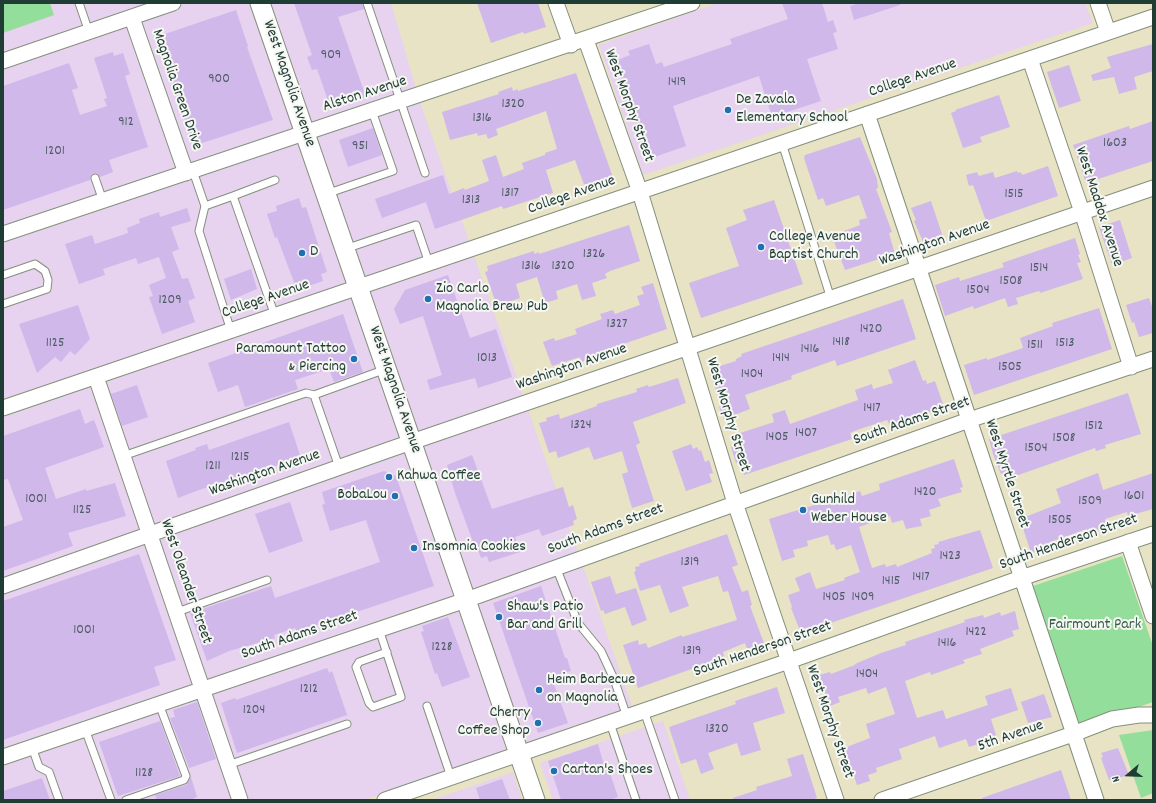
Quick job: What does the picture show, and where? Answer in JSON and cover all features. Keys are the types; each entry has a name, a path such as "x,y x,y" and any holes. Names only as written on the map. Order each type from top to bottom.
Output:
{"street":[{"path":"3,62 173,3"},
{"name":"West Magnolia Avenue","path":"260,3 535,800"},
{"path":"556,3 571,45"},
{"name":"Alston Avenue","path":"3,234 586,40 692,3"},
{"path":"1098,3 1108,32"},
{"name":"College Avenue","path":"3,408 1153,17"},
{"name":"Magnolia Green Drive","path":"132,18 190,172"},
{"name":"West Morphy Street","path":"586,40 640,192 735,503 836,800"},
{"name":"West Maddox Avenue","path":"1030,59 1082,212 1131,367"},
{"name":"West Myrtle Street","path":"866,114 1096,800"},
{"name":"Washington Avenue","path":"3,586 339,467 1153,188"},
{"name":"South Adams Street","path":"3,756 379,628 466,600 969,420 1153,359"},
{"name":"West Oleander Street","path":"96,377 240,800"},
{"name":"South Henderson Street","path":"385,800 789,661 1021,578 1153,534"},
{"path":"1128,542 1153,616"},
{"name":"5th Avenue","path":"882,800 1112,719 1139,715 1153,715"}],"lane":[{"path":"79,3 89,32"},
{"path":"367,3 425,173"},
{"path":"326,194 393,171 372,111"},
{"path":"782,143 830,299"},
{"path":"190,172 205,206 199,230 232,330"},
{"path":"95,178 103,201"},
{"path":"205,206 275,180"},
{"path":"233,196 275,316"},
{"path":"345,249 416,225 429,263"},
{"path":"3,275 35,264 45,271 48,280 47,290 3,304"},
{"path":"123,456 306,393 314,395 386,369"},
{"path":"314,395 339,467"},
{"path":"556,567 578,623 601,651 614,679 627,717"},
{"path":"177,612 267,580"},
{"path":"379,628 387,652 401,697 372,706 369,703 356,667 359,662 387,652"},
{"path":"126,800 184,780 186,776 159,704"},
{"path":"427,706 451,777"},
{"path":"644,711 675,800"},
{"path":"610,723 636,800"},
{"path":"228,765 346,724"},
{"path":"85,729 111,800"},
{"path":"32,747 39,767 49,772 59,800"}],"shaded area":[{"path":"3,3 391,3 421,105 635,714 364,800 3,800"},
{"name":"De Zavala Elementary School","path":"717,3 1085,3 1093,23 643,175 599,45"},
{"path":"663,721 690,800 553,800 540,763"},
{"path":"513,772 522,800 432,800"}],"green space":[{"path":"3,3 50,3 54,15 3,33"},
{"name":"Fairmount Park","path":"1122,556 1153,646 1153,702 1078,728 1030,587"},
{"path":"1153,730 1153,793 1141,798 1119,735"}],"building":[{"path":"294,3 362,3 364,9 338,17 366,97 331,109 317,69 312,70 307,57 312,55"},
{"path":"477,3 538,3 546,27 524,34 523,32 491,43"},
{"path":"782,3 822,3 828,22 833,20 837,32 833,33 838,49 807,59 821,101 772,117 759,76 673,106 686,146 646,160 637,136 640,134 615,61 630,55 628,51 649,44 656,64 662,62 664,67 732,44 730,39 788,19"},
{"path":"859,3 900,3 900,5 854,20 850,6"},
{"path":"236,10 248,46 247,47 273,120 193,146 170,72 168,73 156,37"},
{"path":"1153,44 1153,71 1134,77 1137,89 1119,94 1114,77 1093,81 1091,75 1111,68 1107,57"},
{"path":"113,52 114,56 123,53 130,74 125,76 148,147 109,160 113,172 100,177 94,173 91,175 90,180 3,210 3,86 69,63 78,88 72,90 80,115 107,106 104,99 107,98 94,58"},
{"path":"1069,65 1081,101 1059,108 1047,72"},
{"path":"576,73 614,180 586,190 575,160 546,170 553,193 503,209 502,206 435,229 426,202 382,218 375,199 443,175 449,194 464,188 465,190 489,181 482,160 496,155 503,177 524,169 522,163 557,149 546,111 496,129 498,135 488,139 486,134 478,136 477,133 450,140 442,112 499,94 498,92 512,87 513,91 518,89 518,91"},
{"path":"999,95 1010,127 980,137 982,142 963,148 951,113 956,111 955,110"},
{"path":"1153,121 1153,161 1086,183 1073,145 1129,126 1130,129"},
{"path":"373,128 382,155 348,167 339,140"},
{"path":"860,137 877,179 878,188 876,189 892,232 889,233 895,254 845,270 833,239 840,237 839,233 860,225 859,220 867,218 859,195 826,206 823,198 818,200 804,158 805,155"},
{"path":"1048,166 1058,196 986,221 973,185 969,186 966,175 977,172 979,176 993,172 995,178 1017,171 1018,173 1021,172 1022,175"},
{"name":"D","path":"299,198 302,208 306,207 327,272 321,274 323,281 297,290 277,237 275,238 267,214 277,211 276,206"},
{"name":"College Avenue Baptist Church","path":"774,200 803,284 701,318 689,283 739,266 726,228 747,220 743,210"},
{"path":"931,201 943,237 924,244 914,221 916,220 911,208"},
{"path":"187,208 191,221 171,227 179,249 172,252 182,279 188,278 195,298 188,301 195,322 162,334 149,297 153,296 149,285 166,278 159,257 138,264 136,258 103,269 105,275 79,284 65,244 92,235 95,244 128,233 127,228 140,223 139,219 159,212 160,217"},
{"path":"1120,220 1132,258 1112,265 1099,227"},
{"path":"629,225 640,261 610,271 605,274 607,278 592,283 596,296 582,300 577,284 556,291 558,299 545,303 537,277 516,284 520,298 497,306 485,272 488,271 487,266 534,251 534,254 539,252 539,254"},
{"path":"1075,238 1080,254 1078,255 1081,262 1077,263 1083,279 1040,293 1039,291 1016,298 1018,304 1008,307 1005,298 974,309 973,306 945,316 935,285 959,277 960,281 1004,267 1002,263"},
{"path":"251,269 257,289 231,300 224,279"},
{"path":"448,275 470,338 496,329 512,377 478,388 475,378 430,390 427,380 442,375 423,316 400,324 394,309 405,290"},
{"path":"653,283 667,329 600,352 601,355 581,362 580,357 552,366 543,342 554,338 555,341 577,334 575,329 602,319 600,314 613,310 615,314 640,305 637,296 644,294 641,287"},
{"path":"1149,298 1153,309 1153,333 1139,337 1134,322 1132,323 1126,305"},
{"path":"903,299 916,339 837,366 835,360 793,375 791,376 792,379 745,395 750,409 724,419 719,407 722,405 710,374 714,373 713,368 736,361 736,359 742,356 741,354"},
{"path":"78,305 90,339 75,355 70,351 61,362 55,357 37,373 19,324"},
{"path":"1099,308 1112,349 974,395 964,365 987,358 987,360 1023,348 1020,338 1053,326 1052,323"},
{"path":"343,314 363,372 334,382 329,369 295,380 298,389 245,407 238,385 218,392 208,363"},
{"path":"915,360 923,381 926,380 927,384 935,381 944,407 890,426 887,420 857,430 850,433 852,439 744,475 740,462 736,463 731,447 734,446 731,436 774,422 772,414 785,410 790,424 858,400 855,390 872,384 873,389 893,383 888,370"},
{"path":"678,378 686,403 633,422 640,443 636,445 654,501 632,508 622,474 628,472 622,451 594,460 589,447 558,458 556,451 549,453 539,423 547,421 546,418 559,414 560,419 597,406 597,404 637,392 636,389 648,385 649,387"},
{"path":"137,385 148,417 122,426 111,394"},
{"path":"1128,393 1141,434 1105,445 1106,448 1096,451 1095,448 1010,478 1007,472 1001,474 989,439"},
{"path":"80,409 85,424 94,420 104,447 45,468 56,499 86,489 86,491 115,483 126,516 68,533 73,546 3,571 3,527 23,520 8,479 3,480 3,436"},
{"path":"289,422 301,458 178,498 166,461 196,450 195,448 207,444 209,450"},
{"path":"691,444 693,449 697,447 699,451 701,450 705,462 709,460 713,473 709,474 712,482 686,491 672,451"},
{"path":"472,455 492,509 563,487 569,507 573,505 577,519 573,521 574,525 542,536 539,529 515,537 520,552 489,562 487,556 481,558 478,550 476,550 455,493 447,465"},
{"path":"954,459 963,487 960,488 962,492 938,499 941,506 929,510 931,516 920,519 922,526 906,529 903,520 892,523 890,516 859,527 872,568 885,564 886,567 896,564 897,567 932,553 931,549 935,548 934,545 939,544 938,542 980,530 993,568 801,633 791,608 788,595 800,591 795,578 810,572 816,589 845,580 844,578 860,572 851,545 836,550 834,544 831,545 828,535 807,541 808,546 793,550 795,557 782,561 769,519 860,491 862,496 880,490 879,484"},
{"path":"384,471 396,476 434,586 297,632 295,628 274,635 275,638 229,651 207,661 190,613 271,586 275,598 380,562 366,520 330,531 322,505 325,504 322,492"},
{"path":"1098,473 1103,490 1153,473 1153,509 1128,516 1127,512 1105,519 1108,527 1089,534 1087,529 1050,542 1051,546 1031,553 1020,519 1061,503 1056,489"},
{"path":"290,502 303,541 269,553 255,514"},
{"path":"727,534 738,565 732,567 742,592 748,590 752,605 750,606 764,643 747,649 745,643 723,652 724,656 717,660 638,688 623,645 638,640 639,645 646,643 648,648 682,635 682,637 737,620 728,591 723,592 718,576 682,587 689,606 670,613 660,585 640,591 634,572 636,571 635,567 640,566 639,564"},
{"path":"139,554 176,660 154,667 160,685 3,740 3,601"},
{"path":"610,576 616,594 636,588 647,620 632,626 625,607 605,614 603,610 601,611 591,582"},
{"path":"541,586 565,658 567,658 571,671 561,674 554,684 568,723 538,733 493,603"},
{"path":"1015,611 1019,629 1012,631 1014,636 980,649 982,654 963,660 965,663 931,675 930,672 905,681 917,718 943,710 946,719 988,705 985,696 1011,688 1018,710 991,719 996,735 985,742 969,747 966,739 939,748 935,736 899,749 902,759 876,768 877,772 868,775 870,781 857,785 844,748 870,738 866,724 895,714 886,687 868,694 866,688 838,697 840,702 830,706 819,675 830,672 831,674 855,665 881,653 906,645 905,642 965,622 964,620 983,615 984,618 1000,612 1001,616"},
{"path":"448,617 470,677 442,687 437,673 435,674 421,632 424,631 422,626"},
{"path":"327,668 329,673 332,671 347,715 237,753 221,703 235,698 236,700"},
{"path":"777,687 785,713 753,723 761,750 741,756 737,743 708,753 714,769 701,774 696,759 681,764 669,727 736,704 735,701"},
{"path":"1044,694 1052,717 1028,723 1021,702"},
{"path":"197,702 216,759 189,768 170,718 175,717 173,710"},
{"path":"160,721 180,776 118,796 99,742"},
{"path":"598,744 603,762 606,761 618,797 610,800 561,800 548,761"},
{"path":"1118,748 1129,775 1109,780 1101,758 1103,757 1101,753"},
{"path":"803,754 817,798 811,800 733,800 733,798 757,790 756,787 792,776 787,759"},
{"path":"1061,770 1071,800 982,800 982,798"},
{"path":"191,777 197,797 190,800 157,800 155,795 186,785"},
{"path":"42,778 50,800 3,800 3,791"},
{"path":"502,779 510,800 480,800 476,788"}],"place":[{"name":"De Zavala Elementary School","path":"728,110"},
{"name":"College Avenue Baptist Church","path":"761,247"},
{"name":"D","path":"302,253"},
{"name":"Zio Carlo Magnolia Brew Pub","path":"428,299"},
{"name":"Paramount Tattoo & Piercing","path":"354,359"},
{"name":"Kahwa Coffee","path":"389,477"},
{"name":"BobaLou","path":"395,496"},
{"name":"Gunhild Weber House","path":"803,510"},
{"name":"Insomnia Cookies","path":"414,548"},
{"name":"Shaw's Patio Bar and Grill","path":"499,617"},
{"name":"Heim Barbecue on Magnolia","path":"539,690"},
{"name":"Cherry Coffee Shop","path":"538,723"},
{"name":"Cartan's Shoes","path":"554,771"}]}
